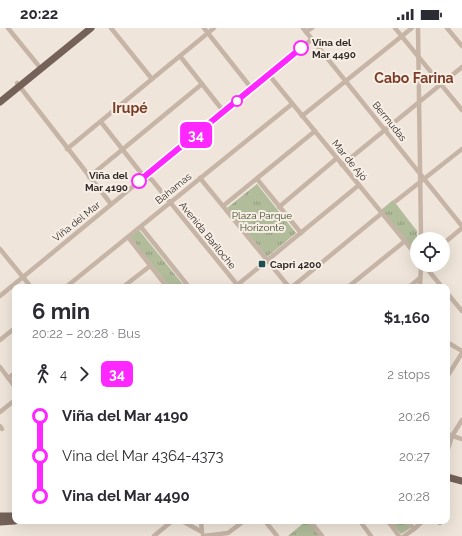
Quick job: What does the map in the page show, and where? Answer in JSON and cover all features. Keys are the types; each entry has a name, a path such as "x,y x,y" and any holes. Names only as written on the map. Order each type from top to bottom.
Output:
{"main road":[{"path":"0,102 38,65 85,28"},
{"path":"0,97 91,28"},
{"path":"450,473 462,477"},
{"path":"450,478 462,481"},
{"path":"0,516 12,516"},
{"path":"0,522 12,521"}],"street":[{"path":"8,28 38,65"},
{"path":"111,28 152,79"},
{"path":"204,28 252,89"},
{"path":"68,149 214,28"},
{"path":"305,30 312,28"},
{"path":"395,28 462,110"},
{"path":"302,116 412,28"},
{"path":"418,28 421,174"},
{"path":"448,28 462,46"},
{"name":"Bermudas","path":"305,30 421,174 422,180 462,227"},
{"name":"Viña del Mar","path":"15,284 312,39"},
{"path":"180,56 224,112"},
{"path":"342,165 462,67"},
{"name":"Mar de Ajó","path":"269,75 410,247"},
{"path":"18,84 111,204"},
{"path":"90,177 202,84"},
{"name":"Bahamas","path":"70,284 292,104"},
{"name":"Avenida Bariloche","path":"101,122 141,173 152,180 235,284"},
{"path":"223,206 315,131"},
{"path":"396,202 462,149"},
{"path":"279,207 337,158"},
{"path":"200,178 288,284"},
{"path":"257,179 301,233"},
{"path":"421,232 422,180"},
{"path":"239,284 359,185"},
{"path":"295,284 382,213"},
{"path":"140,227 187,284"},
{"path":"450,238 462,227"},
{"path":"128,237 165,284"},
{"path":"352,284 405,241"},
{"path":"0,249 29,284"},
{"path":"128,284 150,266"},
{"path":"420,272 420,284"},
{"path":"430,272 440,284"},
{"path":"413,284 420,278"},
{"name":"Viña del Mar","path":"0,296 12,286"},
{"path":"450,296 461,308"},
{"path":"0,340 12,330"},
{"path":"450,344 462,352 450,372"},
{"path":"0,367 12,383"},
{"path":"8,378 12,375"},
{"path":"0,412 12,402"},
{"path":"462,420 450,435 462,439"},
{"path":"154,536 169,524"},
{"path":"186,524 202,535 229,535 241,524"},
{"path":"201,524 202,535"},
{"path":"268,524 278,536"},
{"path":"312,524 322,536"},
{"path":"362,524 371,536"},
{"path":"390,524 399,536"},
{"path":"410,524 414,528"},
{"path":"404,536 419,524"},
{"path":"162,530 162,536"}],"green space":[{"name":"Plaza Parque Horizonte","path":"257,184 296,233 267,257 227,208"},
{"path":"393,200 417,231 410,232 410,245 381,210"},
{"path":"139,230 183,284 168,284 130,237"},
{"path":"302,524 311,524 321,536 288,536"},
{"path":"407,524 410,528 401,534 394,525"}],"bus line":[{"name":"34","path":"139,181 301,48"}],"place":[{"name":"Vina del Mar 4490","path":"301,48"},
{"name":"Viña del Mar 4190","path":"139,181"},
{"name":"Capri 4200","path":"262,264"}],"district":[{"name":"Cabo Farina","path":"414,78"},
{"name":"Irupé","path":"130,108"}]}
